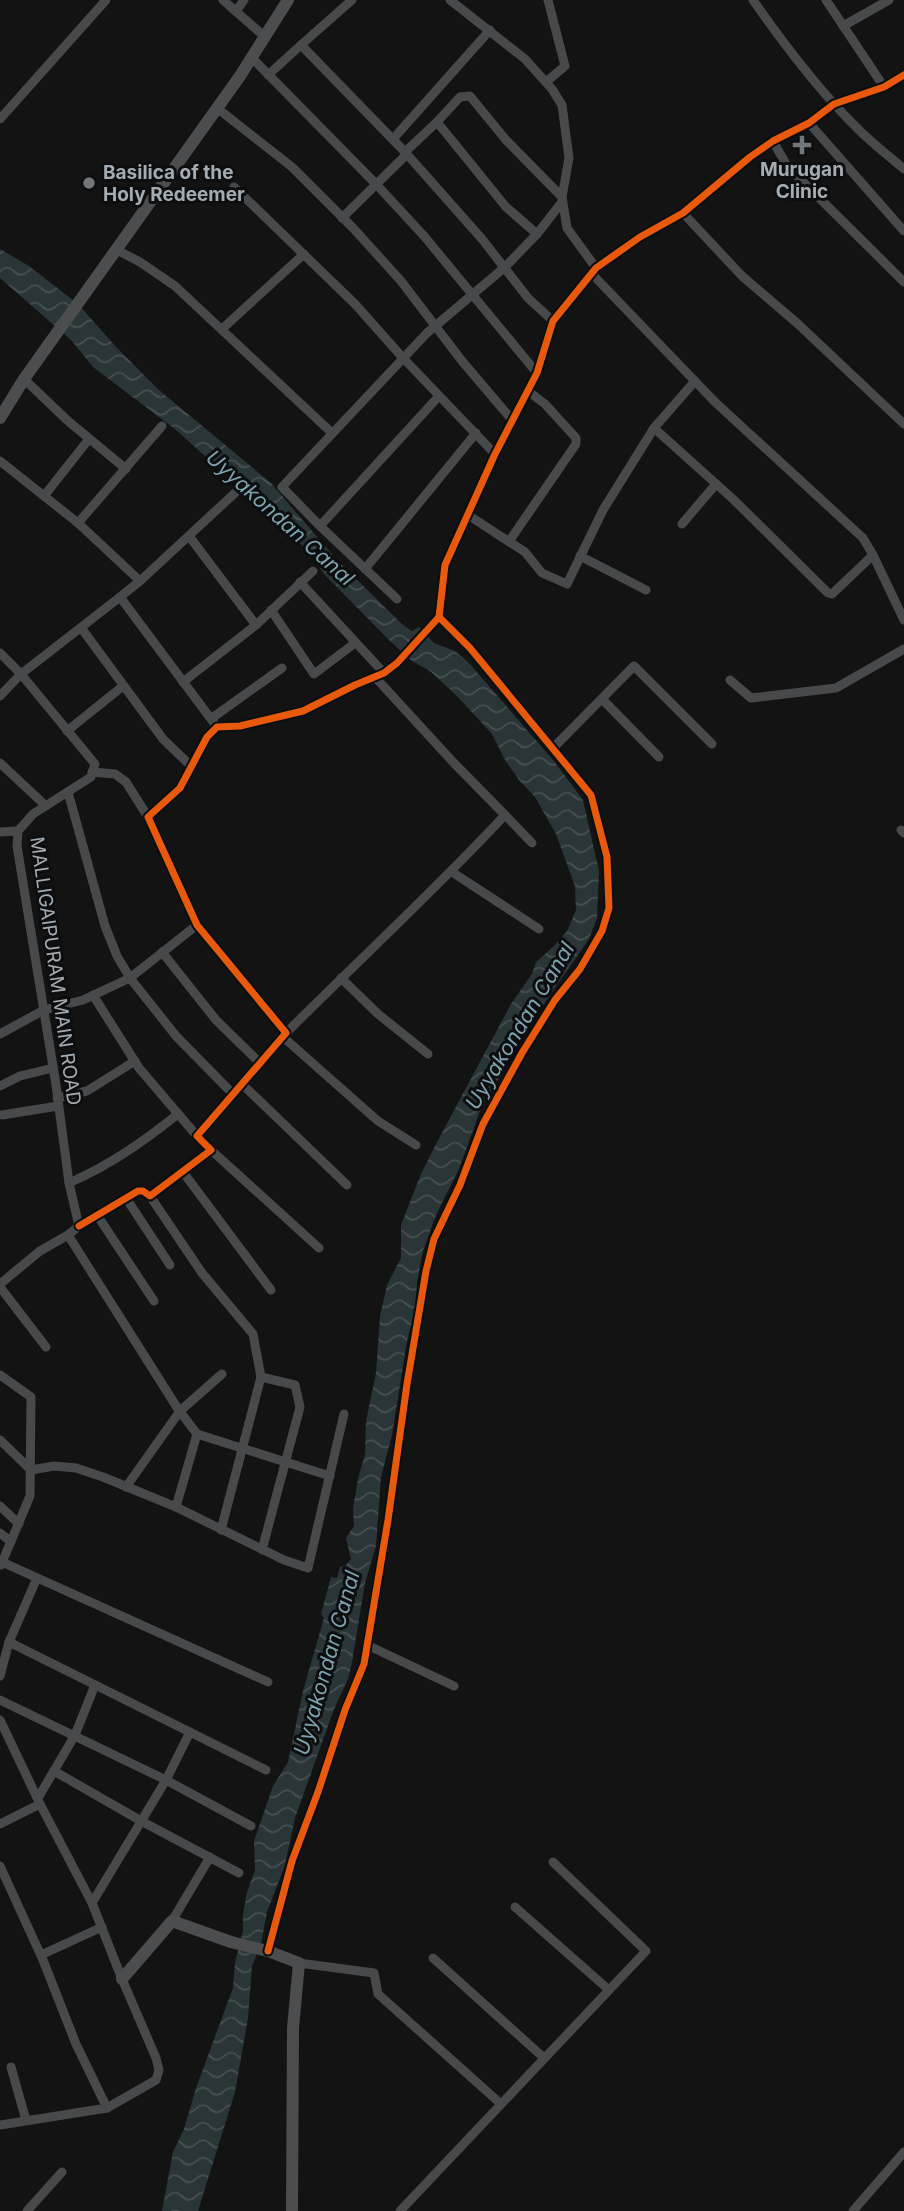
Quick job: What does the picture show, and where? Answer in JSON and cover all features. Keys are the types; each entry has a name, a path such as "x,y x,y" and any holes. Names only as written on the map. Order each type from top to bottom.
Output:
{"street":[{"path":"0,119 106,0"},
{"path":"223,0 264,36"},
{"path":"236,11 244,0"},
{"path":"0,418 24,379 217,108 289,0"},
{"path":"268,75 352,0"},
{"path":"450,0 525,59 562,104 569,158 562,200 567,228 594,271 695,381 863,538 904,620"},
{"path":"546,82 565,66 548,0"},
{"path":"753,0 779,38 834,104 904,169"},
{"path":"826,0 884,87"},
{"path":"842,26 889,0"},
{"path":"393,139 490,30"},
{"path":"301,45 406,153 505,267 528,298 553,321"},
{"path":"251,57 424,236 537,373"},
{"path":"120,597 215,722 240,726 303,711 379,675 401,659 439,617 445,565 495,454 537,373 553,321 594,271 640,237 683,213 750,156 772,141 809,123 834,104 884,87 904,75"},
{"path":"342,218 460,97 470,96 506,140 562,200"},
{"path":"217,108 292,167 342,218 401,281 462,361 513,421"},
{"path":"437,122 506,207 537,233"},
{"path":"809,123 904,231"},
{"path":"772,141 787,166 904,282"},
{"path":"234,187 355,304 495,454"},
{"path":"397,599 282,487 435,325 505,267 537,233 562,200"},
{"path":"683,213 742,276 798,324 904,425"},
{"path":"117,250 175,286 332,433"},
{"path":"222,329 304,254"},
{"path":"24,379 126,469"},
{"path":"468,514 510,540 525,552 542,573 567,584 603,509 654,428 695,381"},
{"path":"510,540 576,444 576,438 568,429 545,404 528,391"},
{"path":"320,526 439,396"},
{"path":"78,523 162,426"},
{"path":"654,428 828,593 832,594 873,555"},
{"path":"365,569 476,433"},
{"path":"44,496 89,439"},
{"path":"0,461 78,523 140,581"},
{"path":"682,524 716,484"},
{"path":"0,696 21,674 82,629 140,581 236,492"},
{"path":"189,536 256,625"},
{"path":"580,556 646,590"},
{"path":"183,681 256,625 313,571"},
{"path":"300,582 355,643 435,743 532,843"},
{"path":"271,610 314,674 355,643"},
{"path":"268,1951 292,1861 364,1664 407,1384 434,1239 460,1185 483,1124 555,1000 580,969 602,931 609,908 607,858 591,795 470,648 439,617"},
{"path":"82,629 163,739 192,767"},
{"path":"730,680 751,698 836,688 904,649"},
{"path":"0,653 21,674 94,764 92,772 115,774 127,782 148,817 197,925 285,1035 378,1121 416,1145"},
{"path":"553,748 634,666 712,744"},
{"path":"148,817 180,788 215,722 282,668"},
{"path":"67,731 123,686"},
{"path":"602,699 659,757"},
{"path":"2,770 46,806"},
{"name":"MALLIGAIPURAM MAIN ROAD","path":"79,1226 69,1183 17,846 18,831 33,814 91,777 92,772"},
{"path":"68,792 104,926 117,956 130,978 176,1036 233,1094"},
{"path":"197,1136 285,1035 452,872 505,815"},
{"path":"0,832 18,831"},
{"path":"452,872 539,929"},
{"path":"0,1034 44,1010 83,1000 130,978 197,925"},
{"path":"162,952 216,1020 260,1063"},
{"path":"341,978 378,1014 428,1054"},
{"path":"93,995 135,1061 197,1136 319,1248"},
{"path":"2,1115 57,1102 87,1091 135,1061"},
{"path":"0,1086 20,1076 53,1068"},
{"path":"242,1084 347,1185"},
{"path":"69,1183 114,1161 145,1141 178,1114"},
{"path":"150,1196 211,1150"},
{"path":"183,1172 271,1290"},
{"path":"46,1347 0,1285 40,1251 125,1198 143,1191 150,1196 202,1273 253,1334 261,1377 221,1530"},
{"path":"125,1198 170,1265"},
{"path":"97,1215 154,1301"},
{"path":"68,1235 197,1434 330,1475"},
{"path":"126,1487 180,1411 222,1374"},
{"path":"0,1375 31,1396 30,1496 1,1563 268,1682"},
{"path":"261,1377 295,1385 300,1407 262,1550"},
{"path":"31,1470 54,1466 76,1468 176,1507 262,1550 308,1568 344,1414"},
{"path":"176,1507 197,1434"},
{"path":"0,1440 31,1470"},
{"path":"0,1506 19,1524"},
{"path":"0,1533 11,1542"},
{"path":"0,1676 9,1642 37,1578"},
{"path":"9,1642 266,1770"},
{"path":"367,1645 454,1686"},
{"path":"0,1824 39,1801 75,1735 95,1685"},
{"path":"0,1700 166,1780 251,1826"},
{"path":"0,1720 92,1903 159,2070 156,2080 107,2108 0,2125"},
{"path":"92,1903 143,1822 190,1732"},
{"path":"54,1771 239,1873"},
{"path":"122,1979 172,1921 210,1857"},
{"path":"400,2211 646,1951 552,1863"},
{"path":"0,1866 41,1955 76,2044 107,2108"},
{"path":"515,1907 609,1990"},
{"path":"172,1921 299,1963 374,1973 378,1994 500,2104"},
{"path":"41,1955 102,1927"},
{"path":"433,1958 544,2058"},
{"path":"292,2211 293,2028 299,1963"},
{"path":"11,2067 26,2120"},
{"path":"853,2211 904,2152"},
{"path":"27,2211 62,2172"}],"water":[{"name":"Uyyakondan Canal","path":"0,249 29,266 78,304 159,390 271,483 336,559 402,624 412,631 419,627 434,643 455,651 469,663 553,760 583,800 599,871 597,918 589,939 526,1030 480,1111 459,1169 436,1215 423,1251 392,1435 381,1477 376,1546 365,1583 352,1662 295,1818 285,1865 267,1912 261,1944 252,1966 248,2018 235,2092 198,2211 162,2211 173,2152 184,2129 196,2088 233,1988 247,1892 255,1870 254,1841 273,1786 288,1762 303,1691 324,1618 321,1614 331,1577 337,1578 340,1567 345,1566 351,1559 346,1538 354,1526 353,1508 365,1454 366,1421 376,1373 380,1316 387,1285 401,1258 401,1225 421,1174 511,1004 532,974 536,962 567,931 576,910 575,886 556,834 535,797 505,760 492,734 430,671 412,661 390,641 325,575 288,530 176,430 93,367 72,341 0,278"}],"cycle path":[{"path":"79,1226 138,1191 150,1196 211,1150 197,1136 286,1033 197,925 148,817 180,788 207,737 217,727 240,726 303,711 384,673 397,663 439,617 445,565 495,454 537,373 553,321 596,268 640,237 683,213 773,141 809,123 834,104 884,87 904,75"},
{"path":"268,1951 292,1861 364,1664 407,1384 434,1239 460,1185 483,1124 555,1000 580,969 602,931 609,908 607,857 591,795 470,648 439,617"}],"place":[{"name":"Murugan Clinic","path":"802,145"},
{"name":"Basilica of the Holy Redeemer","path":"89,183"}]}
